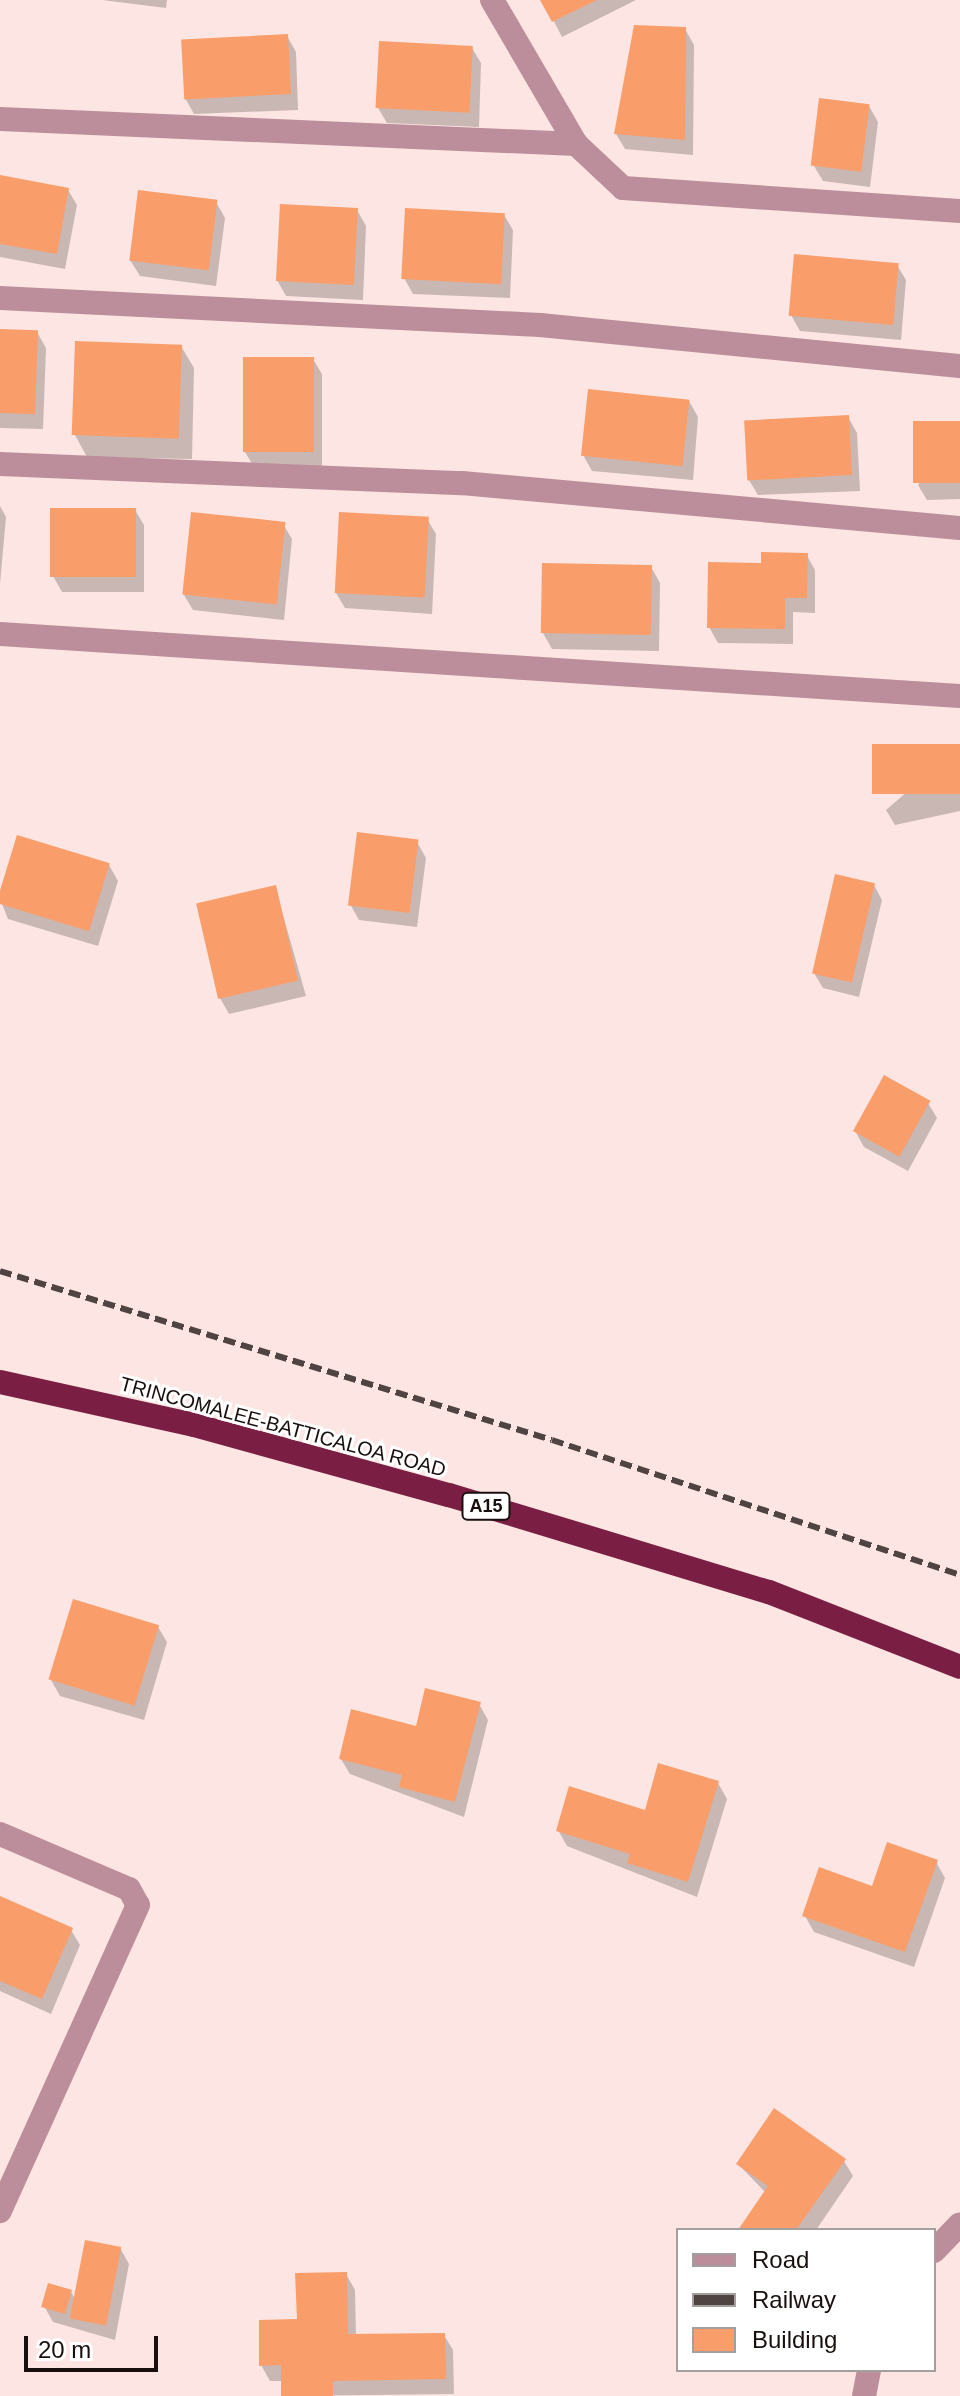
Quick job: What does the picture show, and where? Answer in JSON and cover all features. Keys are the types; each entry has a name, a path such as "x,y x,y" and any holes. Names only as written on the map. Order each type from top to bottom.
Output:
{"highway":[{"name":"TRINCOMALEE-BATTICALOA ROAD","path":"0,1382 194,1425 449,1495 769,1592 960,1667"}],"street":[{"path":"492,0 576,144 623,188 960,211"},
{"path":"0,119 576,144"},
{"path":"0,298 540,325 960,366"},
{"path":"0,464 462,483 960,528"},
{"path":"0,634 960,696"},
{"path":"0,1834 129,1889 138,1905 0,2211"},
{"path":"936,2249 960,2224"},
{"path":"864,2396 869,2372"}],"building":[{"path":"540,0 597,0 552,22"},
{"path":"634,25 686,27 685,140 614,134"},
{"path":"288,34 291,94 184,100 181,40"},
{"path":"379,41 473,46 469,113 375,108"},
{"path":"819,98 870,104 861,172 811,165"},
{"path":"0,175 69,188 57,254 0,244"},
{"path":"138,190 217,200 209,270 129,260"},
{"path":"280,204 358,208 354,285 276,281"},
{"path":"405,208 505,213 501,284 401,279"},
{"path":"794,254 899,263 893,325 789,316"},
{"path":"0,329 38,330 35,414 0,413"},
{"path":"75,341 182,345 179,439 72,435"},
{"path":"243,357 314,357 314,452 243,452"},
{"path":"588,389 689,400 682,466 581,456"},
{"path":"849,415 852,475 747,480 744,420"},
{"path":"913,421 960,421 960,483 913,483"},
{"path":"50,508 136,508 136,577 50,577"},
{"path":"191,512 285,522 277,604 182,595"},
{"path":"339,512 429,517 425,598 335,593"},
{"path":"761,552 808,553 807,598 785,598 785,629 707,628 708,562 761,563"},
{"path":"542,563 652,565 651,635 541,633"},
{"path":"872,744 960,744 960,794 872,794"},
{"path":"357,832 419,840 410,913 348,905"},
{"path":"17,835 110,863 89,931 0,904 0,891"},
{"path":"835,874 875,883 852,983 812,973"},
{"path":"276,885 298,980 218,999 196,903"},
{"path":"884,1075 930,1101 899,1157 853,1131"},
{"path":"73,1599 159,1625 135,1706 48,1679"},
{"path":"425,1688 481,1702 455,1802 399,1787 402,1775 339,1759 351,1709 416,1726"},
{"path":"658,1763 719,1781 688,1882 627,1863 630,1854 556,1831 569,1786 645,1810"},
{"path":"887,1842 938,1860 905,1952 802,1916 819,1867 872,1886"},
{"path":"0,1896 73,1928 42,1999 0,1981"},
{"path":"774,2108 846,2159 797,2228 739,2228 768,2186 736,2164"},
{"path":"85,2240 121,2247 106,2326 70,2319"},
{"path":"347,2272 348,2334 445,2333 446,2379 333,2381 333,2396 281,2396 281,2365 259,2366 259,2320 297,2319 295,2273"},
{"path":"48,2283 72,2290 65,2314 41,2307"}],"railway":[{"path":"0,1271 552,1440 960,1575"}]}
